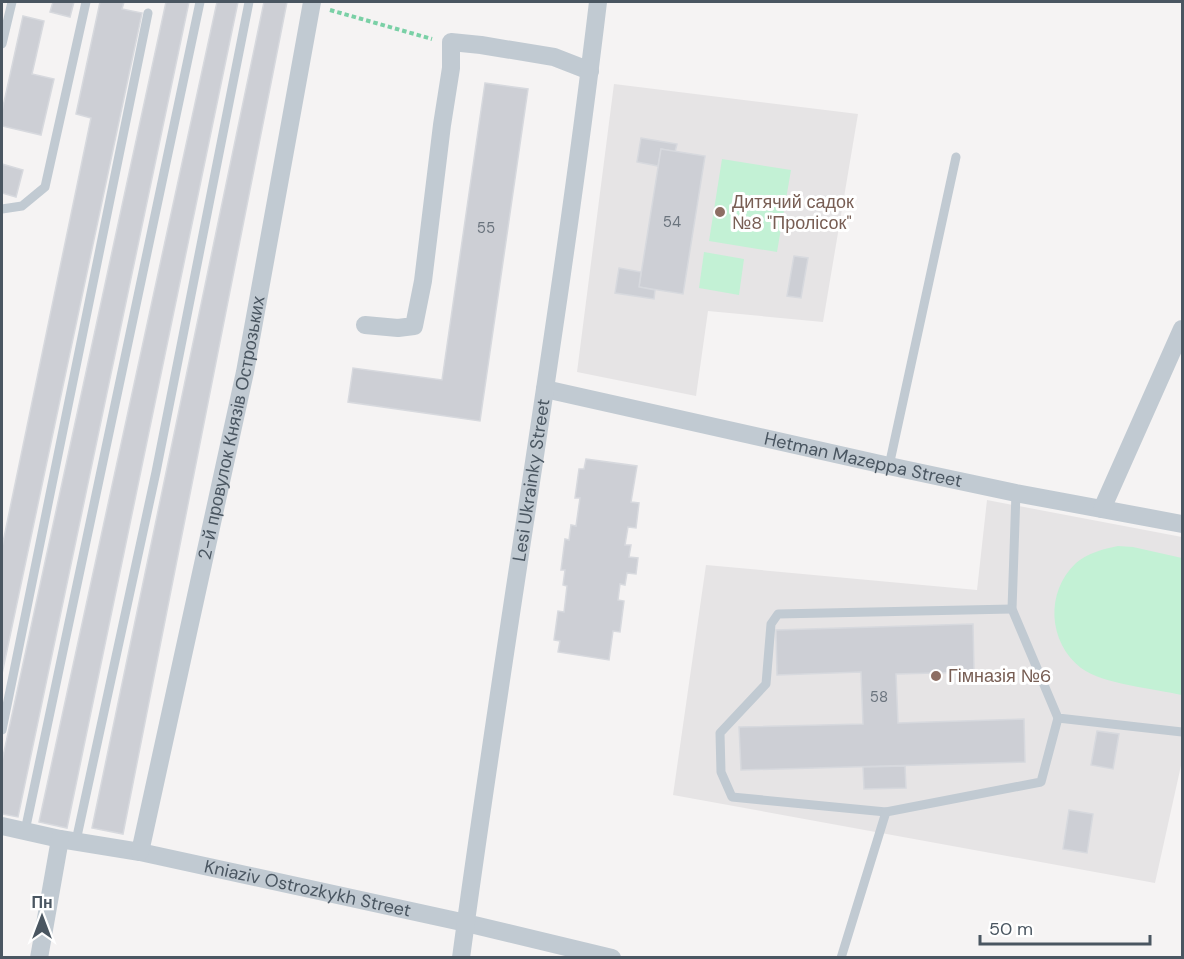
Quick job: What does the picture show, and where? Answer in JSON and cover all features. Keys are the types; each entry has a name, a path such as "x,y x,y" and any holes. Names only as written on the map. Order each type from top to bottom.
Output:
{"street":[{"name":"Lesi Ukrainky Street","path":"461,957 545,389 598,2"},
{"name":"2-й провулок Князів Острозьких","path":"140,852 244,372 312,4"},
{"path":"365,325 398,328 414,326 423,281 451,68 451,42 554,57 590,71"},
{"path":"1102,509 1182,329"},
{"name":"Hetman Mazeppa Street","path":"545,389 1016,493 1182,524"},
{"name":"Kniaziv Ostrozkykh Street","path":"2,826 140,852 612,957"},
{"path":"39,957 68,840"}],"lane":[{"path":"2,44 12,2"},
{"path":"2,209 22,206 45,187 86,2"},
{"path":"26,831 200,2"},
{"path":"68,840 156,472 249,2"},
{"path":"2,730 148,13"},
{"path":"889,466 956,157"},
{"path":"1012,609 778,614 771,624 766,684 720,733 721,772 732,797 886,812 1041,782 1058,718 1012,609 1016,493"},
{"path":"1058,718 1182,732"},
{"path":"841,957 886,812"}],"path":[{"path":"312,4 423,37"}],"shaded area":[{"name":"Дитячий садок №8 \"Пролісок\"","path":"614,84 858,114 823,322 708,311 696,396 577,372"},
{"name":"Гімназія №6","path":"987,500 1182,537 1182,761 1155,883 673,795 706,565 977,590"}],"green space":[{"path":"722,159 791,170 777,252 709,241"},
{"path":"704,252 744,259 739,295 699,288"},
{"path":"1118,546 1182,558 1182,695 1115,682 1090,674 1070,657 1062,645 1054,617 1059,588 1066,575 1076,563 1086,557"}],"building":[{"path":"53,2 74,2 70,17 50,12"},
{"path":"100,2 124,2 122,9 142,13 2,674 2,547 91,118 76,114"},
{"path":"166,2 189,2 18,817 2,814 2,761"},
{"path":"217,2 238,2 67,828 39,822"},
{"path":"264,2 287,2 123,834 92,828"},
{"path":"23,16 44,21 32,74 54,79 41,135 2,126 2,111"},
{"path":"485,83 528,89 480,421 348,402 353,368 442,380"},
{"path":"641,138 677,144 675,152 661,149 658,166 637,162"},
{"path":"661,149 705,156 683,294 639,287"},
{"path":"2,164 23,170 16,197 2,193"},
{"path":"794,256 808,258 801,298 787,296"},
{"path":"619,268 641,272 639,287 655,290 654,299 615,293"},
{"path":"586,459 637,466 631,502 639,503 636,528 628,527 625,545 631,545 629,557 638,558 636,574 627,573 625,585 620,584 618,600 624,601 620,632 613,631 609,660 558,652 560,641 554,640 558,611 564,612 567,586 563,585 565,570 561,570 565,539 569,540 571,525 576,526 580,498 575,498 579,469 584,469"},
{"path":"973,624 974,672 896,674 898,723 1024,719 1025,762 741,770 739,727 863,724 861,672 777,675 776,630"},
{"path":"1097,731 1119,734 1113,769 1091,765"},
{"path":"905,766 906,788 864,789 863,767"},
{"path":"1069,810 1093,814 1087,853 1063,849"}],"place":[{"name":"Дитячий садок №8 \"Пролісок\"","path":"720,212"},
{"name":"Гімназія №6","path":"936,676"}]}
